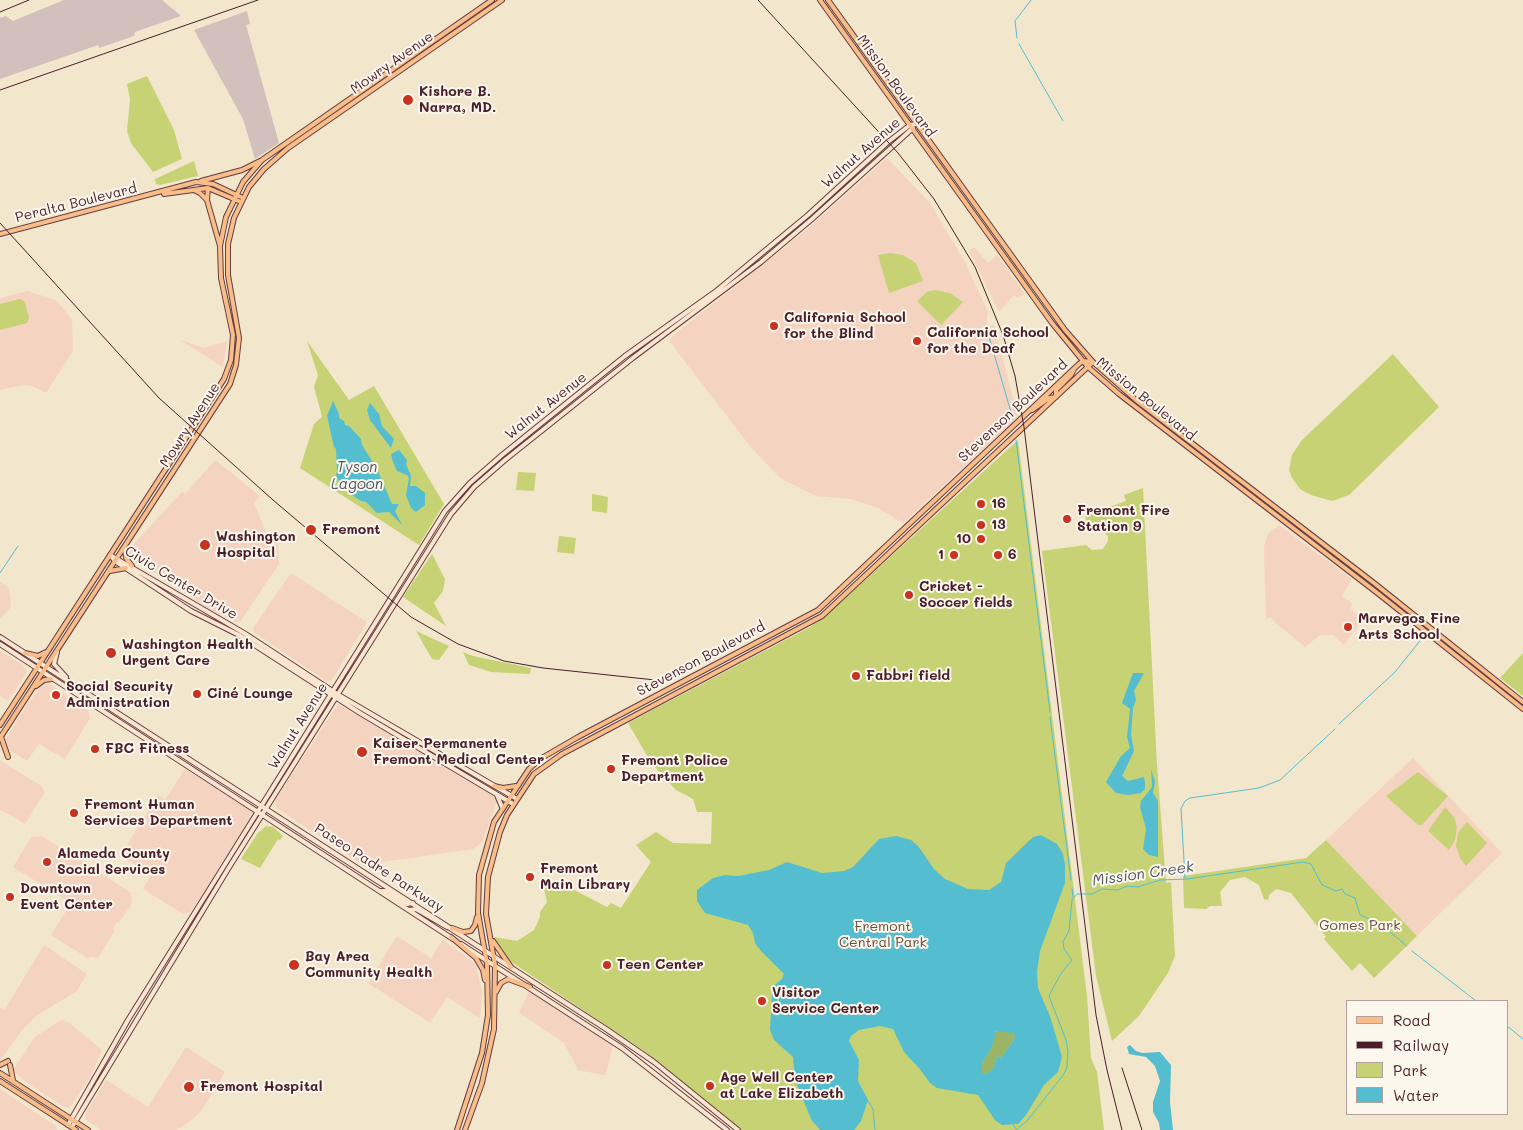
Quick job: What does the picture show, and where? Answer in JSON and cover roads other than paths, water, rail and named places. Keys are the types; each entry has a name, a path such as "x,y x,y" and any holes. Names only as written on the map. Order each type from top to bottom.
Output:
{"main road":[{"name":"Mowry Avenue","path":"0,725 219,390 227,372 232,352 232,336 221,278 220,246 226,217 235,196 262,160 492,0"},
{"name":"Mowry Avenue","path":"0,738 224,394 235,370 239,338 228,276 227,253 234,218 242,200 264,169 288,148 502,0"},
{"name":"Mission Boulevard","path":"820,0 1052,323 1082,361 1119,394 1380,595 1523,710"},
{"name":"Mission Boulevard","path":"828,0 1065,330 1093,362 1140,403 1374,583 1523,702"},
{"name":"Walnut Avenue","path":"72,1127 73,1120 116,1040 445,511 470,483 502,455 614,366 715,292 916,124"},
{"name":"Walnut Avenue","path":"73,1120 451,514 474,487 634,357 761,262 812,219 911,127"},
{"path":"196,182 242,170 262,160"},
{"name":"Peralta Boulevard","path":"0,234 157,194 196,182 214,184 242,200"},
{"path":"208,188 214,184"},
{"name":"Mowry Avenue","path":"208,188 207,200 220,246"},
{"name":"Peralta Boulevard","path":"157,194 208,188 235,196"},
{"path":"189,189 200,193 207,200"},
{"name":"Stevenson Boulevard","path":"457,1130 482,1053 486,1032 488,994 486,959 478,912 479,876 490,831 502,807 529,769 551,752 818,610 1082,361 1093,362"},
{"name":"Stevenson Boulevard","path":"465,1130 490,1054 494,1029 495,965 486,914 488,878 500,832 514,804 534,774 559,756 822,616 1093,362"},
{"path":"1026,414 1049,398 1056,397 1056,390 1071,376 1075,368"},
{"path":"126,545 125,555 132,566"},
{"name":"Civic Center Drive","path":"110,555 126,568 192,611 239,635 514,804"},
{"name":"Civic Center Drive","path":"117,560 132,566 244,633 331,693"},
{"path":"108,572 117,568 126,568"},
{"name":"Paseo Padre Parkway","path":"0,637 494,955 654,1062 738,1130"},
{"name":"Paseo Padre Parkway","path":"0,644 51,679 628,1052 727,1130"},
{"path":"58,649 54,664 67,679"},
{"path":"25,653 38,656 48,651"},
{"path":"29,693 40,682 51,679"},
{"name":"Civic Center Drive","path":"336,696 517,799"},
{"path":"0,738 8,757 0,757"},
{"path":"494,786 503,788 516,786"},
{"path":"494,792 502,807"},
{"path":"380,891 386,891 407,904 413,903"},
{"path":"409,910 416,909 442,926 464,932 471,931 475,926 478,912"},
{"path":"490,934 498,952 511,967"},
{"path":"451,937 479,962 483,970 488,994"},
{"path":"496,994 501,983 508,980 530,987"},
{"path":"0,1065 9,1063 14,1082"},
{"path":"0,1073 88,1130"},
{"path":"0,1082 72,1127"}],"water":[{"name":"Tyson Lagoon","path":"333,401 339,418 361,439 362,445 377,469 392,504 399,504 395,511 402,525 389,512 377,513 366,502 361,501 340,487 336,474 336,449 327,416"},
{"path":"370,403 379,414 382,426 394,439 391,448 370,420 367,410"},
{"path":"399,450 407,460 406,464 411,476 410,486 416,486 425,493 425,505 416,512 411,508 406,495 409,478 407,475 397,471 393,462 391,454"},
{"path":"1133,673 1144,673 1134,691 1136,700 1133,708 1131,734 1134,751 1122,776 1128,781 1144,777 1145,789 1141,793 1128,795 1116,793 1106,782 1121,756 1130,748 1127,737 1130,709 1122,703"},
{"path":"1151,769 1155,782 1153,793 1158,801 1158,857 1149,855 1143,849 1146,829 1140,807 1141,801 1152,787"},
{"path":"1041,835 1057,844 1063,854 1065,864 1065,883 1040,951 1037,972 1038,988 1051,1019 1062,1057 1058,1072 1044,1085 1026,1115 1018,1124 1002,1125 995,1120 978,1095 937,1088 930,1083 904,1052 893,1029 880,1026 859,1030 851,1036 849,1041 859,1060 858,1081 868,1100 861,1121 854,1130 820,1130 811,1119 795,1080 793,1057 774,1040 770,1030 772,993 777,994 778,1020 779,993 772,992 771,988 782,979 784,974 755,943 753,933 748,925 705,913 697,901 697,890 713,878 725,875 738,876 769,870 787,862 822,873 844,871 853,867 879,839 896,836 911,840 918,846 934,869 945,879 968,889 989,890 1001,882 1006,863 1033,837","holes":["996,1031 1015,1035 1014,1040 1001,1058 997,1056 994,1067 987,1074 982,1074 982,1064 992,1047"]},
{"path":"1130,1045 1136,1051 1142,1053 1160,1052 1171,1065 1170,1102 1173,1130 1160,1130 1159,1123 1153,1112 1153,1102 1160,1081 1155,1066 1146,1057 1129,1054 1127,1047"}],"waterway":[{"path":"1017,38 1015,21 1031,0"},
{"path":"1019,44 1063,121"},
{"path":"988,333 1013,419"},
{"path":"1016,440 1050,712"},
{"path":"0,573 18,546"},
{"path":"1339,724 1395,672 1423,637"},
{"path":"1050,717 1071,880"},
{"path":"1185,878 1181,809 1185,801 1190,798 1259,788 1280,780 1335,729"},
{"name":"Mission Creek","path":"1016,1130 1027,1121 1064,1074 1067,1067 1068,1051 1066,1040 1049,996 1060,975 1072,960 1064,949 1063,942 1069,931 1072,900 1077,894 1092,894 1102,889 1118,890 1127,886 1138,887 1160,880 1187,879 1303,862 1311,864 1322,885 1336,891 1342,889 1345,894 1355,898 1360,915 1380,924 1407,946"},
{"path":"1072,888 1073,897"},
{"name":"Mission Creek","path":"1412,951 1475,1000"},
{"name":"Mission Creek","path":"1508,1027 1523,1039"},
{"path":"868,1101 873,1109 875,1130"},
{"path":"1013,1124 1016,1129"}],"railway":[{"path":"0,12 29,0"},
{"path":"0,90 258,0"},
{"path":"758,0 898,153 934,199 975,267 1003,335 1015,376 1024,427 1096,1015 1122,1130"},
{"path":"0,223 159,398 273,500 411,617 458,644 504,661 543,668 655,680"},
{"path":"1122,1068 1142,1130"}],"place":[{"name":"Kishore B. Narra, MD.","path":"408,100"},
{"name":"California School for the Blind","path":"774,326"},
{"name":"California School for the Deaf","path":"917,341"},
{"name":"16","path":"981,504"},
{"name":"Fremont Fire Station 9","path":"1067,519"},
{"name":"13","path":"981,525"},
{"name":"Fremont","path":"311,530"},
{"name":"10","path":"981,539"},
{"name":"Washington Hospital","path":"205,545"},
{"name":"1","path":"954,555"},
{"name":"6","path":"998,555"},
{"name":"Cricket - Soccer fields","path":"909,595"},
{"name":"Marvegos Fine Arts School","path":"1348,627"},
{"name":"Washington Health Urgent Care","path":"111,653"},
{"name":"Fabbri field","path":"856,676"},
{"name":"Ciné Lounge","path":"197,694"},
{"name":"Social Security Administration","path":"56,695"},
{"name":"FBC Fitness","path":"95,749"},
{"name":"Kaiser Permanente Fremont Medical Center","path":"362,752"},
{"name":"Fremont Police Department","path":"611,769"},
{"name":"Fremont Human Services Department","path":"74,813"},
{"name":"Alameda County Social Services","path":"47,862"},
{"name":"Fremont Main Library","path":"530,877"},
{"name":"Downtown Event Center","path":"10,897"},
{"name":"Bay Area Community Health","path":"294,965"},
{"name":"Teen Center","path":"607,965"},
{"name":"Visitor Service Center","path":"762,1001"},
{"name":"Age Well Center at Lake Elizabeth","path":"710,1086"},
{"name":"Fremont Hospital","path":"189,1087"}],"park label":[{"name":"Gomes Park","path":"1360,926"},
{"name":"Fremont Central Park","path":"883,936"}]}
